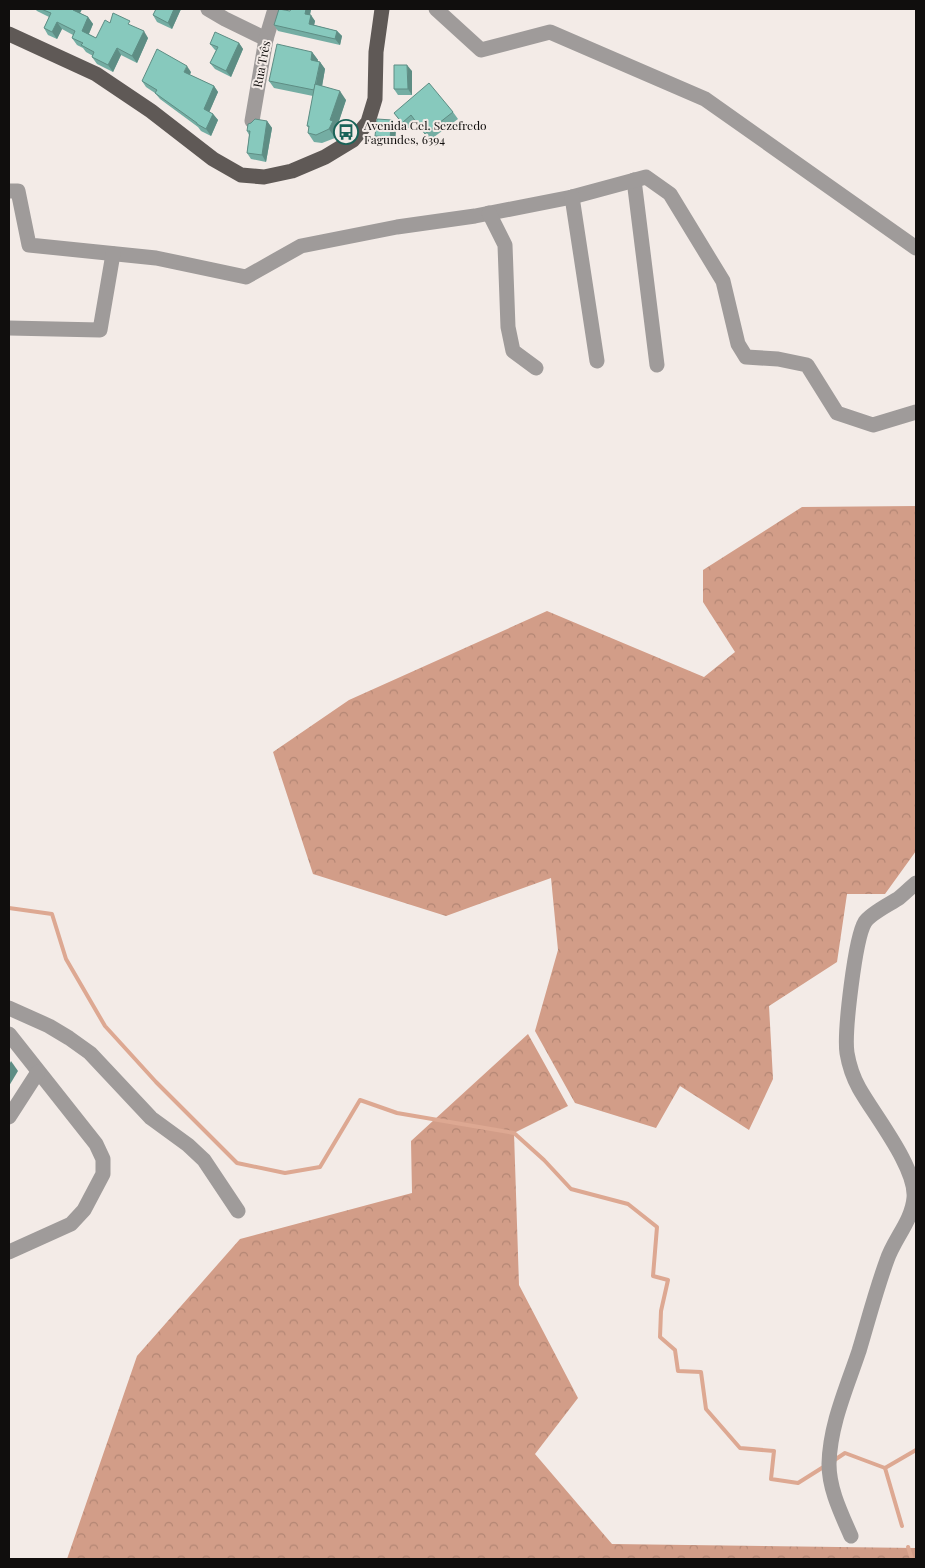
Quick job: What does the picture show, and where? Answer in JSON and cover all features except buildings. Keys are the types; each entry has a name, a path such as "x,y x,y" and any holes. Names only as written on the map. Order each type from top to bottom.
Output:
{"main road":[{"path":"9,34 96,74 151,111 213,160 227,168 241,175 264,177 292,170 325,156 353,140 368,122 375,100 376,52 382,9"}],"street":[{"path":"208,9 266,39"},
{"name":"Rua Três","path":"252,121 266,39 275,9"},
{"path":"436,9 480,50 550,32 704,99 916,248"},
{"path":"9,191 18,191 29,245 156,258 246,277 301,246 397,227 489,213 572,197 646,177 670,194 723,280 738,344 746,357 778,359 807,365 837,413 873,425 916,412"},
{"path":"634,180 657,365"},
{"path":"572,197 597,361"},
{"path":"489,213 505,245 508,327 513,351 536,368"},
{"path":"9,328 100,330 113,254"},
{"path":"850,1536 832,1488 830,1463 832,1442 843,1394 859,1350 887,1259 910,1215 914,1197 914,1183 891,1137 852,1074 846,1043 853,976 865,922 916,883"},
{"path":"9,1008 49,1026 90,1053 151,1118 188,1145 204,1160 238,1211"},
{"path":"9,1034 96,1144 103,1159 103,1174 84,1210 71,1224 9,1252"},
{"path":"9,1117 38,1072"}],"green space":[{"path":"916,506 916,851 885,894 847,894 837,962 769,1006 773,1079 749,1130 680,1086 656,1128 575,1103 535,1031 558,950 551,878 446,916 313,874 273,752 349,700 547,611 704,677 735,652 703,602 703,570 802,507"},
{"path":"528,1034 568,1106 514,1133 519,1285 578,1398 535,1454 612,1544 916,1548 916,1559 67,1559 137,1356 240,1239 412,1193 411,1141"}],"waterway":[{"path":"9,908 52,914 66,959 105,1026 156,1082 237,1163 285,1173 320,1167 360,1100 397,1113 514,1133 544,1160 571,1189 628,1204 657,1227 653,1276 668,1280 661,1311 660,1337 675,1350 678,1371 701,1372 706,1409 740,1448 774,1451 771,1479 798,1483 825,1466"},
{"path":"833,1461 845,1453 885,1468 916,1450"},
{"path":"885,1468 902,1526"},
{"path":"908,1547 912,1559"}],"place":[{"name":"Avenida Cel. Sezefredo Fagundes, 6394","path":"346,132"}]}
